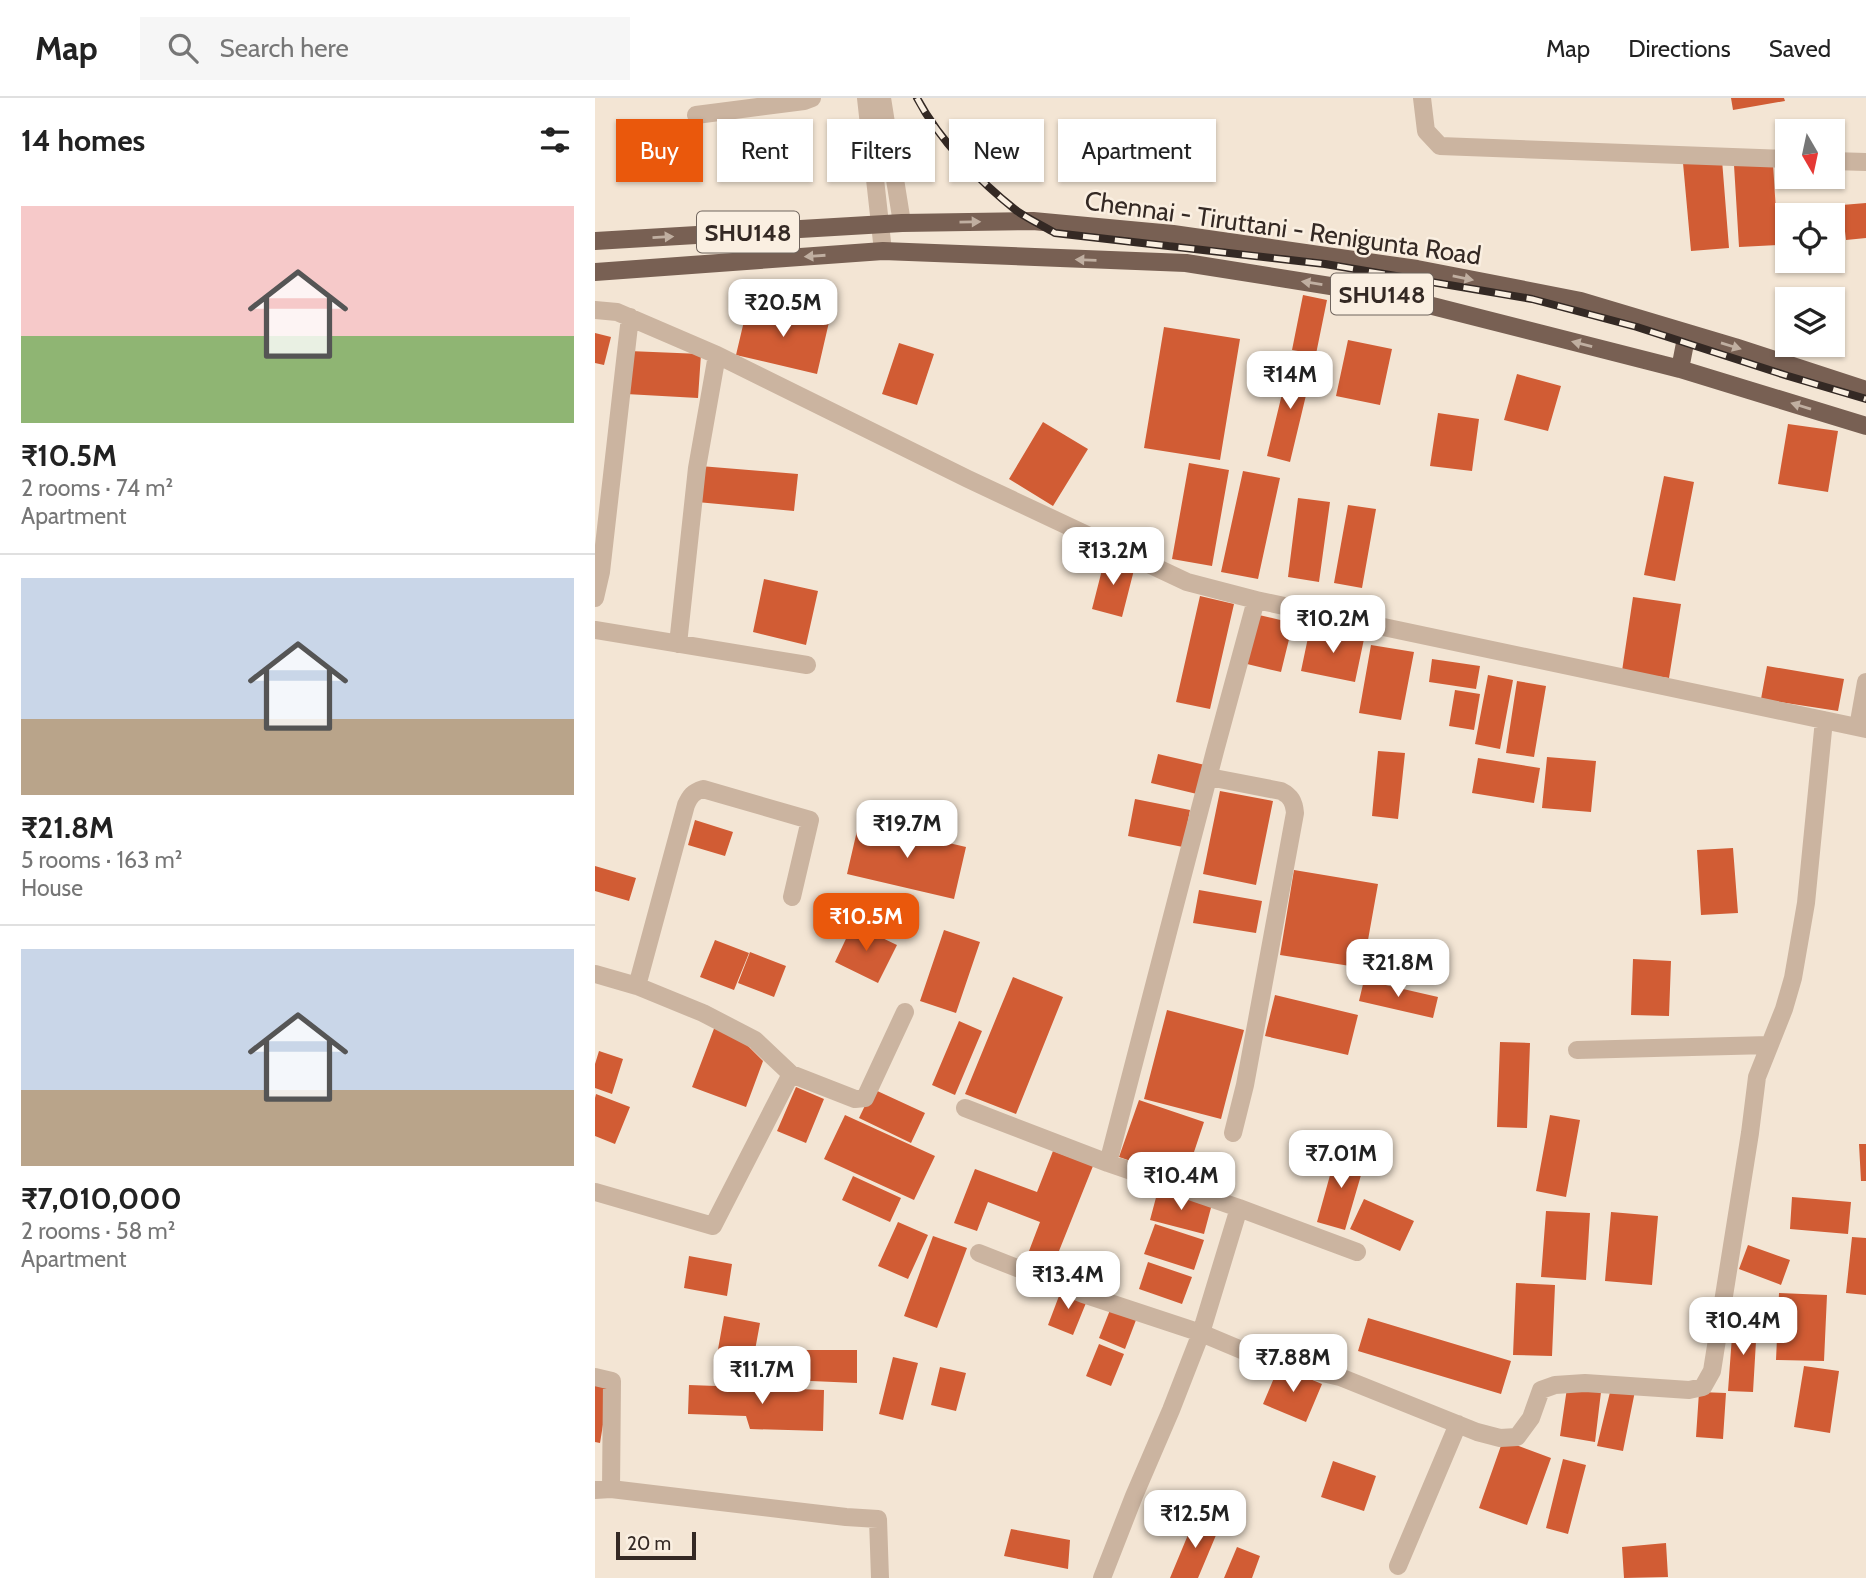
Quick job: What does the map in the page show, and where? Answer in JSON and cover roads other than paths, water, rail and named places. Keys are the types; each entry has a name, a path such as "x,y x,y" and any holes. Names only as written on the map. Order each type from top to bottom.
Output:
{"main road":[{"name":"Chennai - Tiruttani - Renigunta Road","path":"595,241 879,224 1033,221 1173,234 1417,269 1581,301 1866,390"},
{"name":"Chennai - Tiruttani - Renigunta Road","path":"595,272 883,251 1186,264 1394,296 1679,369 1866,426"},
{"path":"1679,369 1688,333"}],"street":[{"path":"696,116 812,98"},
{"path":"866,98 883,251"},
{"path":"883,98 902,223"},
{"path":"1422,98 1426,131 1440,146 1775,159"},
{"path":"1845,161 1866,162"},
{"path":"595,310 617,312 717,355 968,479 1187,582 1256,600 1862,728 1866,682"},
{"path":"595,598 601,572 630,317"},
{"path":"678,644 697,468 717,355"},
{"path":"1108,1163 1256,600"},
{"path":"595,630 807,665"},
{"path":"979,1253 1083,1294 1201,1333 1263,1359 1339,1377 1477,1432 1500,1438 1517,1437 1531,1418 1541,1390 1555,1385 1585,1383 1689,1390 1703,1387 1712,1371 1751,1133 1756,1077 1787,999 1806,903 1823,720"},
{"path":"1209,777 1281,791 1290,795 1295,813 1245,1085 1233,1133"},
{"path":"636,986 686,805 689,796 695,791 703,789 810,820 792,897"},
{"path":"595,974 636,986 703,1013 755,1040 791,1074 855,1099 865,1098 905,1012"},
{"path":"1577,1050 1769,1045"},
{"path":"595,1192 713,1226 791,1074"},
{"path":"965,1108 1108,1163 1357,1252"},
{"path":"1102,1578 1201,1333 1239,1208"},
{"path":"595,1377 613,1381 603,1489 879,1519 880,1578"},
{"path":"1398,1566 1458,1424"}],"railway":[{"path":"917,98 949,145 975,174 1017,211 1055,233 1325,264 1532,299 1637,327 1866,399"}]}
